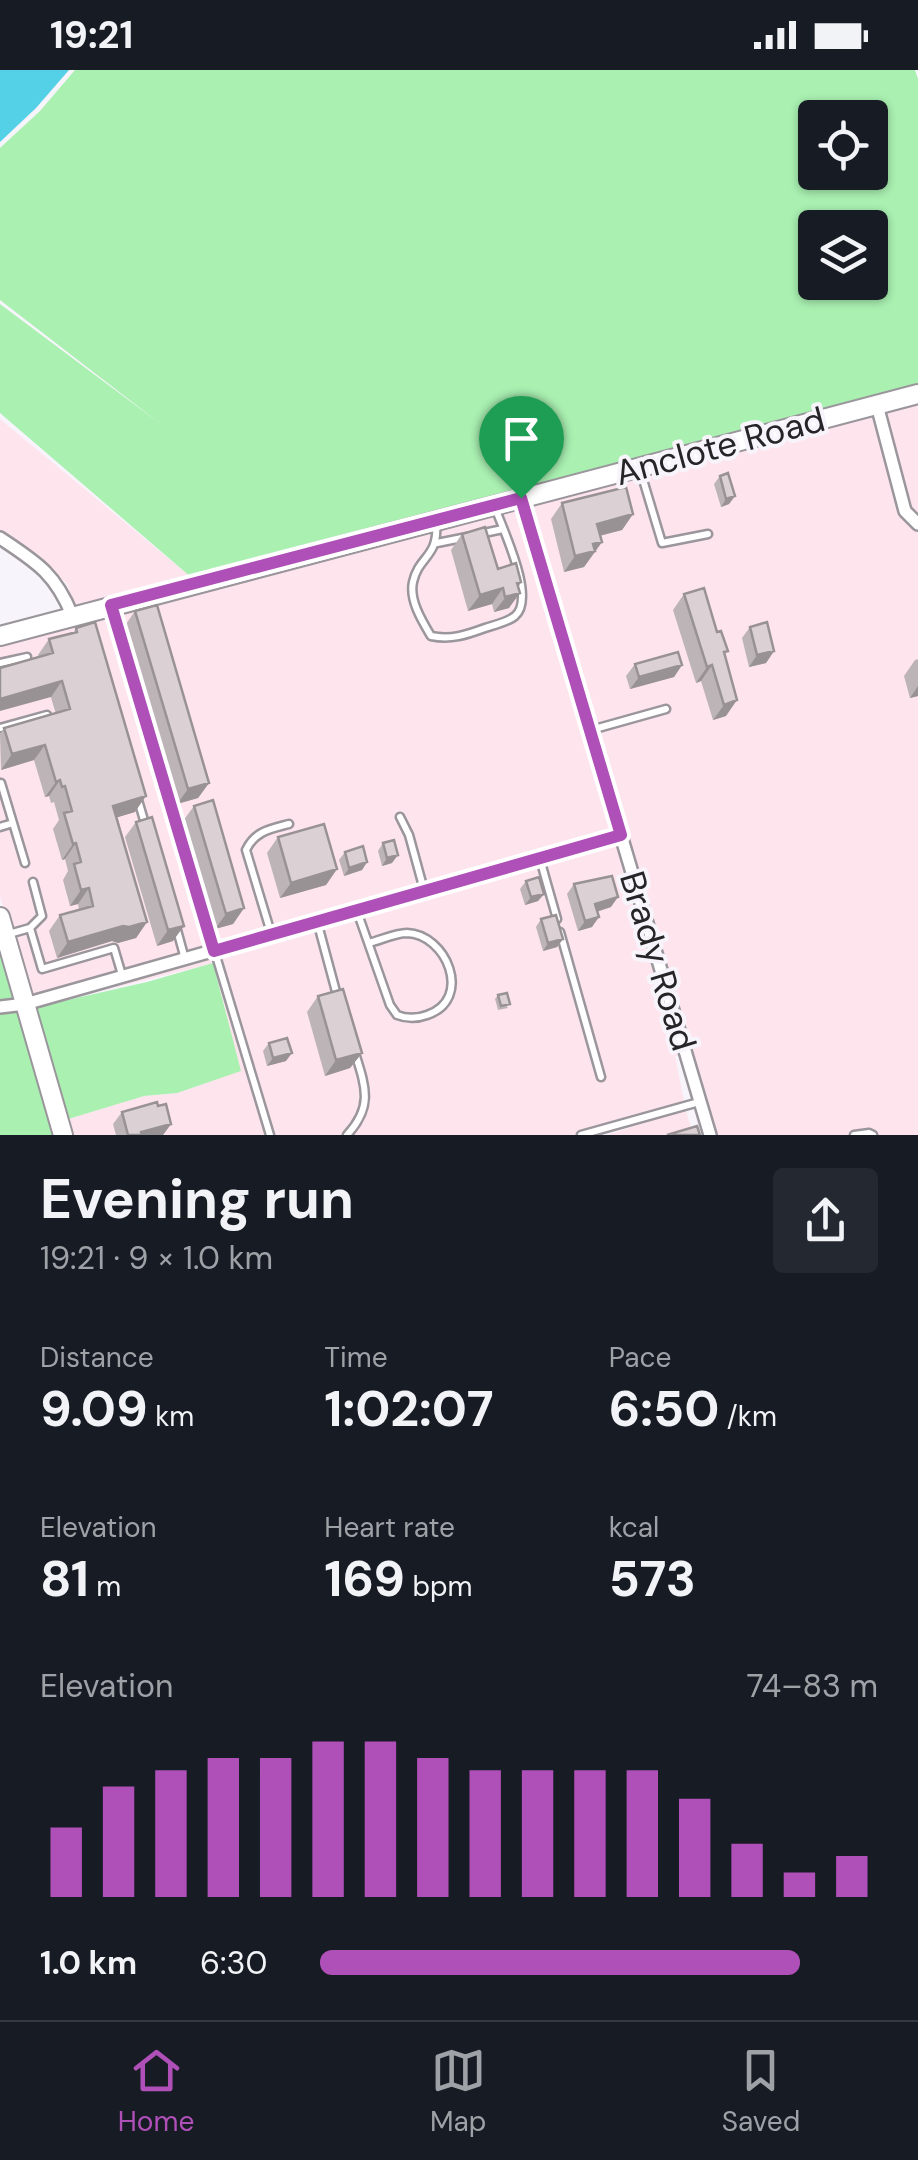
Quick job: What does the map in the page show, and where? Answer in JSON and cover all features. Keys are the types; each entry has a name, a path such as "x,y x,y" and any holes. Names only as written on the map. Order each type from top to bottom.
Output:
{"street":[{"name":"Anclote Road","path":"0,636 918,394"},
{"path":"876,405 905,511 918,524"},
{"name":"Brady Road","path":"521,498 710,1135"},
{"path":"0,538 47,572 78,614"},
{"path":"0,1007 25,1004 621,835"},
{"path":"3,926 63,1135"}],"lane":[{"path":"636,468 662,543 708,534"},
{"path":"436,520 437,543 413,580 413,594 430,636 445,639 515,617 523,604 522,586 494,506"},
{"path":"437,543 503,530"},
{"path":"522,586 544,578"},
{"path":"111,605 270,1135"},
{"path":"78,614 89,631"},
{"path":"0,663 28,657"},
{"path":"590,730 666,710"},
{"path":"0,728 47,715"},
{"path":"1,784 25,862"},
{"path":"138,800 149,838"},
{"path":"400,817 409,835 424,891"},
{"path":"0,827 13,823"},
{"path":"271,934 246,850 258,832 289,824"},
{"path":"540,858 602,1077"},
{"path":"3,926 30,928 42,916 32,882"},
{"path":"356,910 396,1015 413,1019 438,1010 447,1001 453,985 450,972 430,942 403,933 369,943"},
{"path":"317,921 342,1011"},
{"path":"175,925 185,959"},
{"path":"30,928 42,969 114,948 122,976"},
{"path":"347,1135 362,1118 365,1096 352,1040"},
{"path":"581,1135 700,1102"},
{"path":"854,1135 873,1135"}],"shaded area":[{"path":"918,404 918,516 910,508 884,410"},
{"path":"872,412 899,513 918,531 918,1135 717,1135 528,502"},
{"path":"0,419 192,578 76,608 67,584 52,569 0,544"},
{"path":"517,505 614,832 29,997 0,896 0,641"},
{"path":"617,842 680,1055 675,1056 693,1135 607,1135 662,1117 589,1135 69,1135 65,1120 144,1096 177,1093 240,1071 214,963 32,1008"}],"green space":[{"path":"75,70 915,70 918,389 192,578 0,413 0,304 162,425 0,300 0,148 40,111"},
{"path":"0,948 18,1000 0,1002"},
{"path":"213,963 241,1071 177,1093 144,1096 65,1120 32,1008"},
{"path":"21,1010 57,1135 0,1135 0,1012"}],"water":[{"path":"0,70 69,70 0,142"}],"building":[{"path":"728,473 735,496 726,499 720,476"},
{"path":"626,487 633,514 597,524 602,542 593,544 595,551 575,556 562,503"},
{"path":"485,527 498,569 516,563 520,593 505,597 503,588 480,595 462,534"},
{"path":"704,588 717,632 721,631 728,651 724,652 737,700 724,705 712,665 707,667 684,594"},
{"path":"157,605 209,783 188,789 135,611"},
{"path":"95,622 146,796 113,806 147,922 68,942 60,915 93,906 89,888 81,890 74,864 81,862 64,813 72,811 65,786 60,780 56,782 45,745 12,754 4,728 70,709 62,681 0,699 0,668 53,653 49,639 77,632 76,628"},
{"path":"767,622 774,651 757,655 750,627"},
{"path":"678,652 682,665 639,677 635,664"},
{"path":"213,800 244,908 226,914 194,806"},
{"path":"152,817 184,926 168,930 136,822"},
{"path":"324,824 337,869 291,883 278,837"},
{"path":"394,840 398,855 387,858 383,843"},
{"path":"363,846 367,862 349,868 345,852"},
{"path":"612,876 618,897 595,904 599,917 585,921 574,884"},
{"path":"539,877 544,894 531,897 526,881"},
{"path":"556,915 563,939 548,943 541,919"},
{"path":"343,989 362,1053 336,1060 318,996"},
{"path":"507,993 510,1004 501,1006 498,995"},
{"path":"287,1038 292,1053 273,1058 269,1043"},
{"path":"157,1102 158,1106 166,1104 171,1124 141,1132 142,1135 128,1135 122,1112"},
{"path":"697,1126 700,1135 667,1135"}],"route":[{"path":"521,498 621,835 214,951 111,605 521,498"}]}
